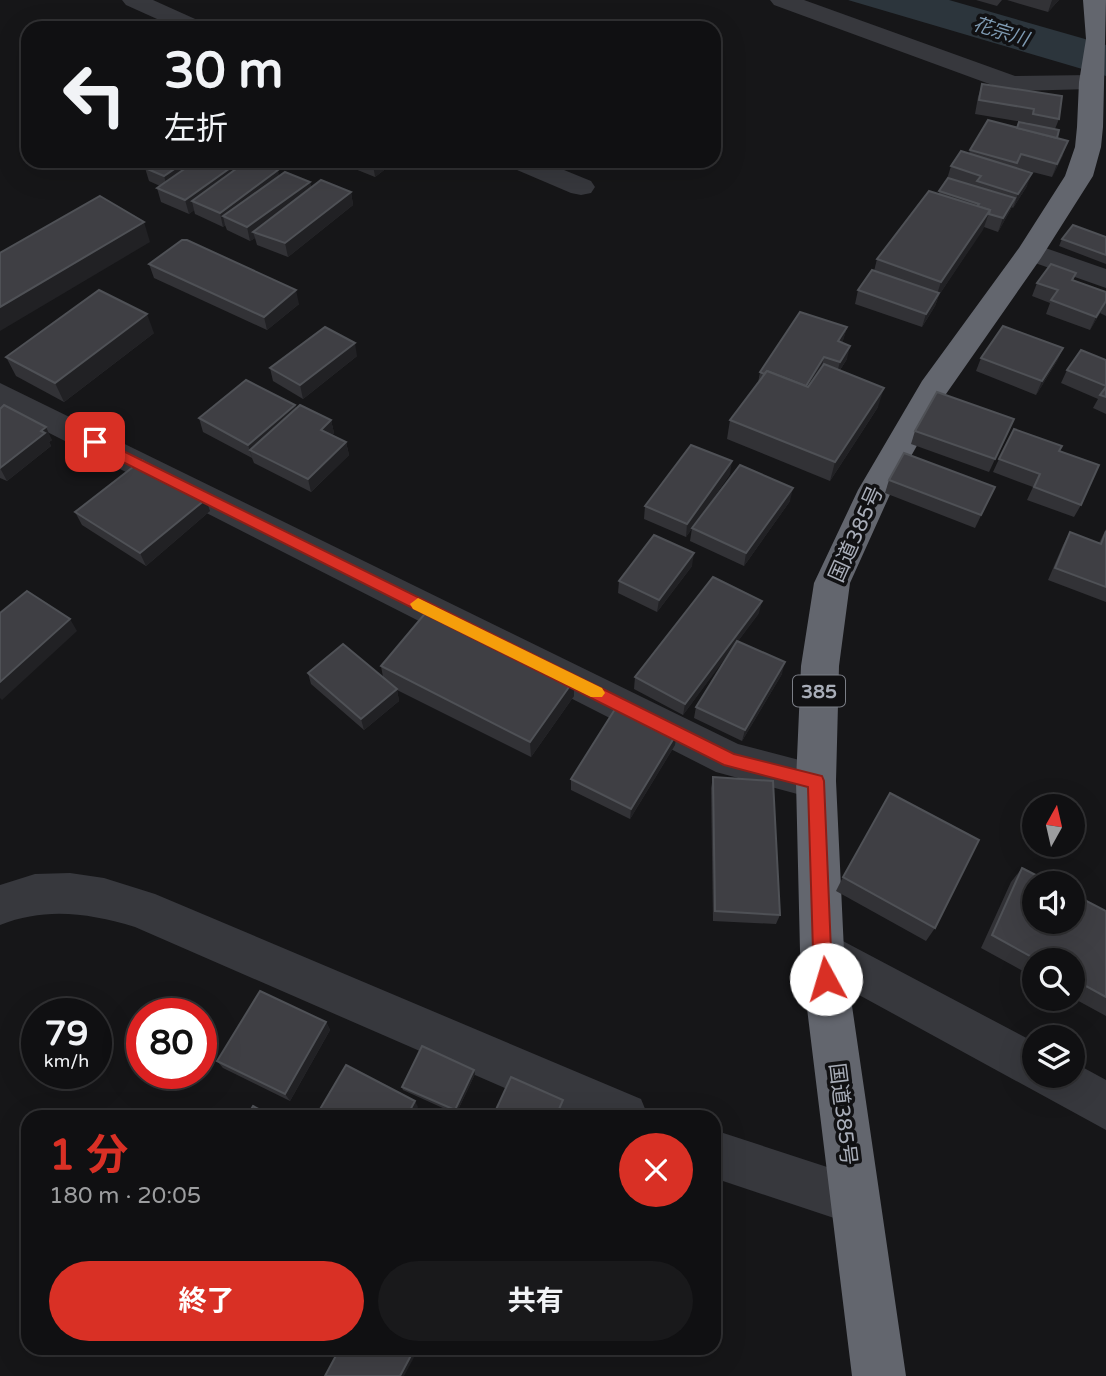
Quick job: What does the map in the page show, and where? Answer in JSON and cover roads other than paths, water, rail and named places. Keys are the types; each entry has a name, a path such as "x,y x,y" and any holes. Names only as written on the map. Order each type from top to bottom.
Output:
{"highway":[{"name":"国道385号","path":"879,1376 822,951 816,781 820,666 832,583 875,490 933,389 1031,252 1079,176 1088,147 1097,56 1095,0"}],"street":[{"path":"134,0 180,21"},
{"path":"782,0 1012,84 1097,56"},
{"path":"536,168 581,187"},
{"path":"1031,252 1106,279"},
{"path":"0,394 730,760 816,781"},
{"path":"0,905 20,896 52,891 92,894 140,908 610,1110"},
{"path":"822,951 1022,1060"},
{"path":"1074,1088 1106,1105"},
{"path":"721,1156 855,1200"}],"water":[{"name":"花宗川","path":"848,0 949,0 1106,45 1106,76"}]}
